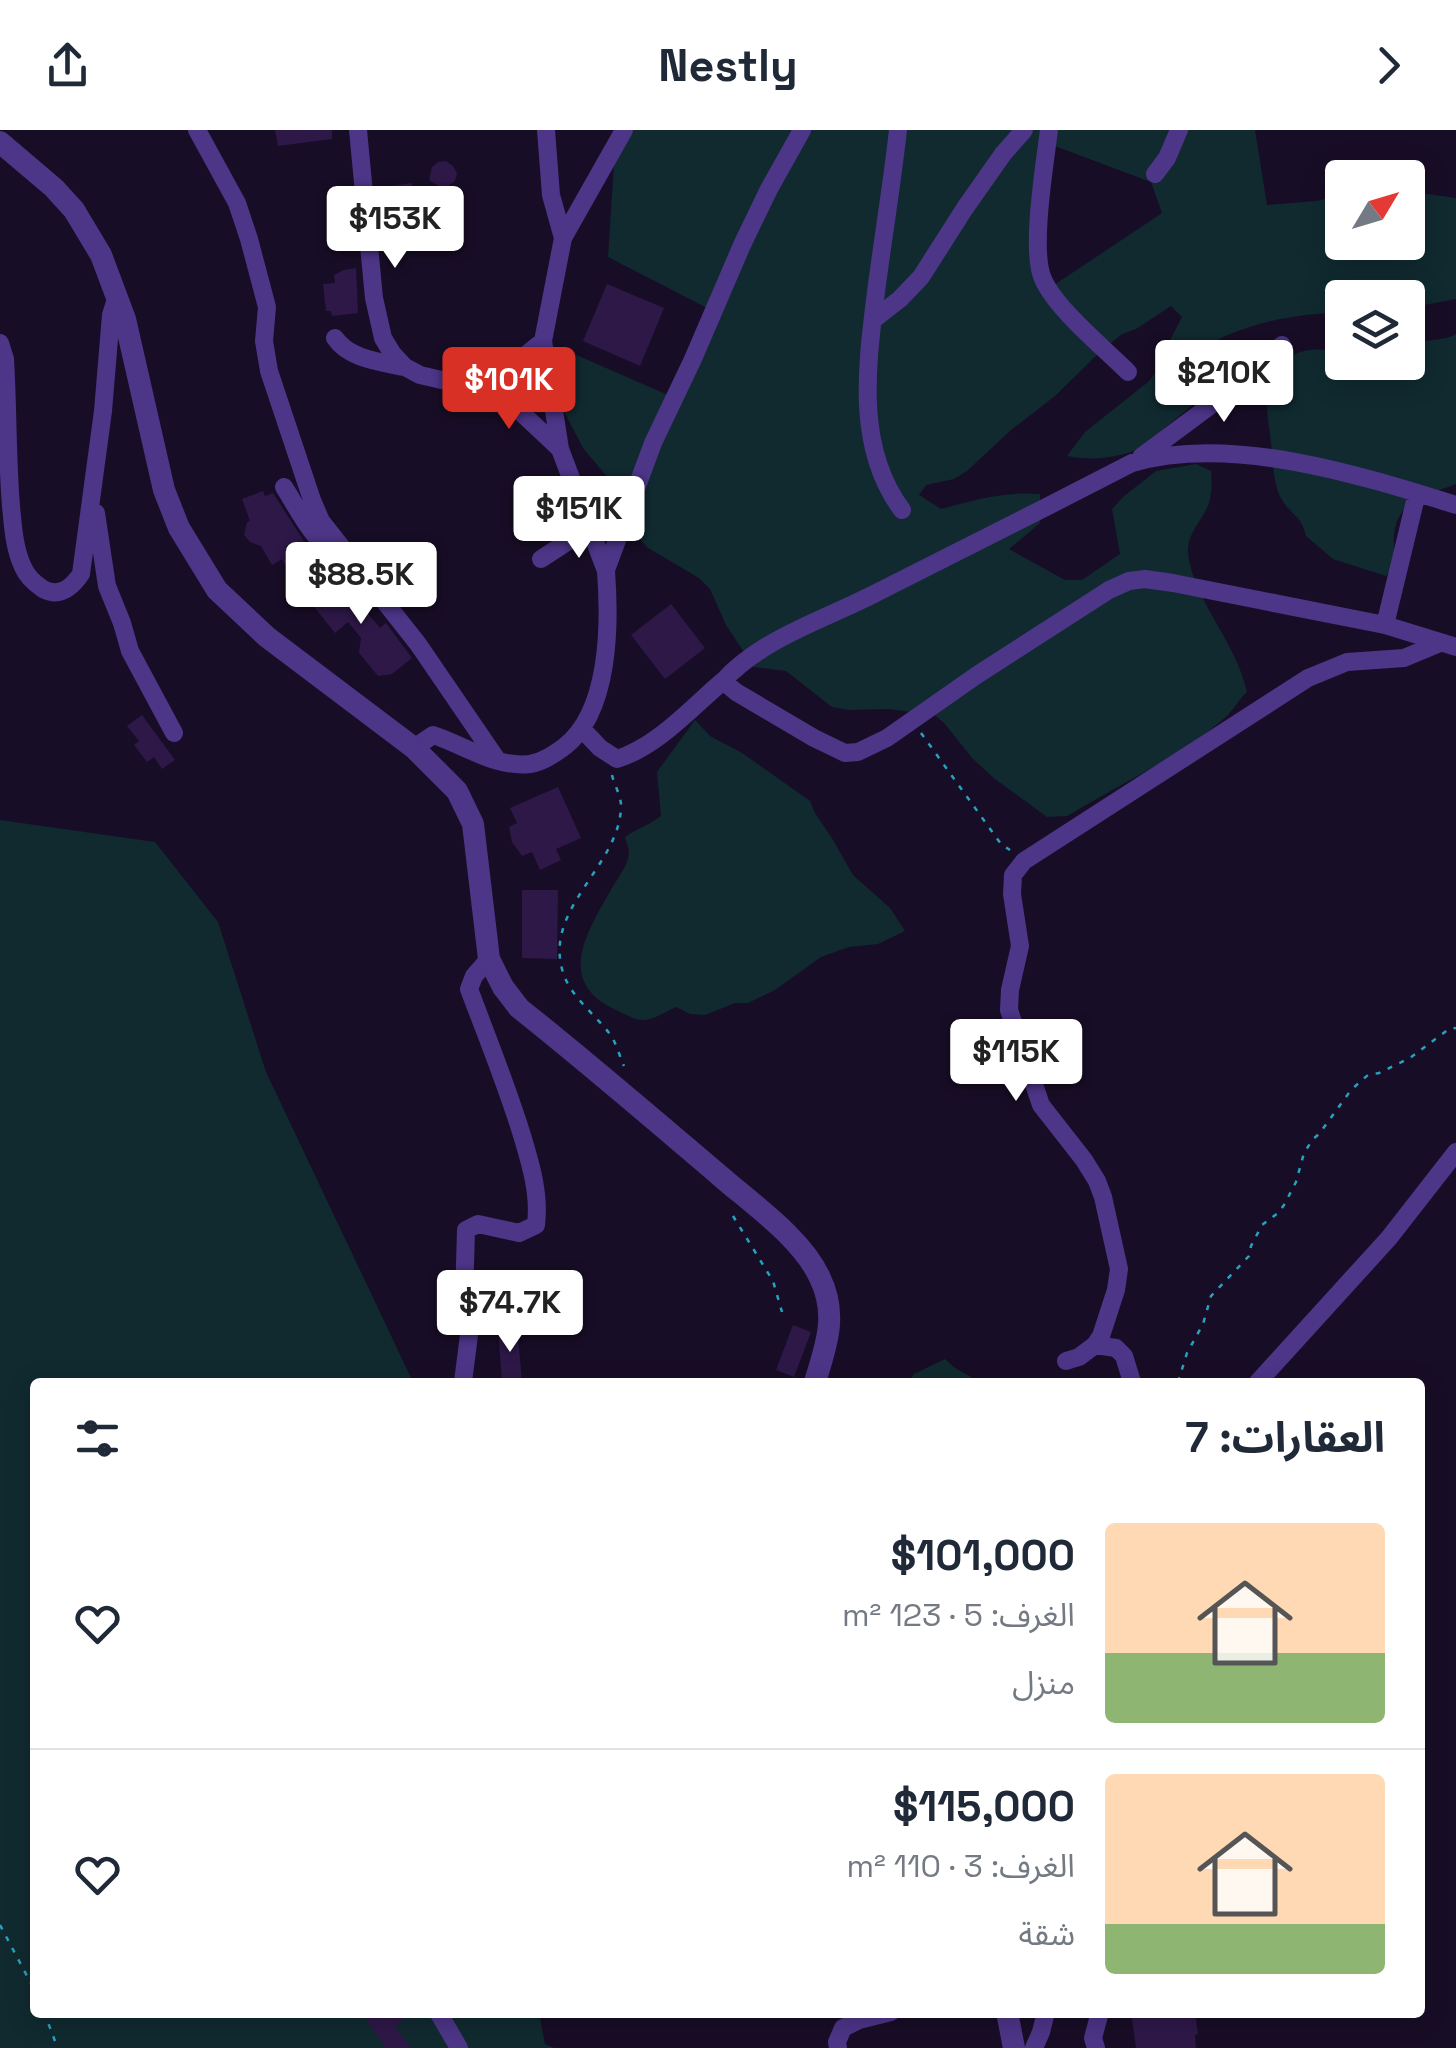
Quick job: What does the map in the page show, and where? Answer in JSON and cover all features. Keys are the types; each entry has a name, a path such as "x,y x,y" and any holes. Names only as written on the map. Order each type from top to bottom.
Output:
{"street":[{"path":"197,130 237,203 249,239 266,307 264,341 269,371 321,521 418,644 498,761"},
{"path":"358,130 374,298 383,338 405,366"},
{"path":"546,130 551,195 564,238"},
{"path":"414,748 433,735 498,761 531,764 552,756 574,740 590,717 600,688 606,571 560,449 544,341 564,238 624,130"},
{"path":"606,571 653,442 768,189 802,130"},
{"path":"898,130 867,368 872,441 881,472 902,510"},
{"path":"873,320 921,276 1003,154 1024,130"},
{"path":"1049,130 1040,217 1040,273 1064,308 1128,372"},
{"path":"1155,174 1180,130"},
{"path":"0,142 37,171 74,210 101,255 125,319 164,490 179,528 217,590 267,637 414,748 457,790 473,824 489,960 504,987 519,1008 806,1254 829,1305 830,1331 816,1378"},
{"path":"0,343 5,359 4,459 21,564 29,578 50,592 62,592 82,574 110,315 117,296"},
{"path":"335,338 338,344 366,359 405,366 420,375 476,388 512,404 560,449"},
{"path":"476,388 505,372 544,341"},
{"path":"582,729 600,748 618,759 650,743 757,653 782,637 1132,463 1211,405 1282,345"},
{"path":"1132,463 1188,452 1301,463 1456,505"},
{"path":"284,487 319,539 335,553 349,556"},
{"path":"93,488 107,586 130,651 174,733"},
{"path":"1385,625 1417,493"},
{"path":"541,559 590,528"},
{"path":"724,681 757,705 845,753 871,747 1110,590 1145,579 1385,625 1448,645"},
{"path":"1066,1361 1095,1346 1107,1324 1118,1268 1104,1197 1084,1160 1042,1105 1009,1010 1020,946 1012,874 1024,861 1308,678 1347,662 1404,658 1448,645"},
{"path":"464,1378 469,1334 464,1299 466,1230 478,1224 519,1233 536,1225 538,1206 530,1163 508,1092 469,990 474,976 489,960"},
{"path":"1262,1378 1390,1238 1456,1152"},
{"path":"1095,1346 1116,1348 1124,1356 1131,1378"},
{"path":"442,2018 459,2048"},
{"path":"838,2048 842,2028 867,2018"},
{"path":"1009,2018 1014,2048"},
{"path":"1034,2048 1045,2018"},
{"path":"1096,2048 1093,2038 1098,2018"}],"path":[{"path":"913,720 1001,844 1024,861"},
{"path":"618,759 612,774 621,802 616,828 603,857 568,911 561,968 571,991 614,1040 626,1070"},
{"path":"1179,1378 1211,1296 1249,1256 1262,1226 1278,1214 1296,1182 1304,1153 1351,1090 1368,1076 1404,1062 1456,1028"},
{"path":"724,1180 733,1217 773,1281 782,1312"},
{"path":"0,1925 30,1982"},
{"path":"46,2018 56,2041"}],"green space":[{"path":"624,130 1255,130 1267,205 1325,199 1325,260 1425,260 1425,194 1456,198 1456,299 1425,305 1425,280 1325,280 1325,314 1279,319 1219,339 1224,376 1139,449 1103,458 1067,456 1085,432 1157,371 1182,317 1171,306 1122,334 967,471 954,479 926,485 919,495 941,509 1003,495 1040,494 1040,523 1009,549 1065,580 1082,580 1120,554 1112,509 1123,497 1156,471 1196,464 1211,471 1209,503 1192,533 1188,553 1198,587 1234,655 1247,692 1209,731 1067,816 1047,817 995,779 935,715 832,707 786,671 754,667 726,625 710,589 699,578 648,548 638,537 609,479 583,448 553,390 561,360 565,350 670,396 707,308 608,257 614,164","holes":["1052,145 1151,182 1162,213 1051,287 1042,274"]},
{"path":"1456,334 1456,484 1403,510 1394,531 1394,562 1386,576 1333,559 1306,536 1302,523 1278,492 1267,409 1273,375 1289,357 1325,350 1325,380 1425,380 1425,341"},
{"path":"695,720 710,736 742,753 810,801 853,875 890,908 905,931 878,944 849,947 821,957 775,990 748,1003 735,1003 705,1015 690,1014 676,1007 650,1019 638,1019 595,996 585,983 582,952 594,920 627,862 625,837 661,816 657,772"},
{"path":"0,820 155,842 218,922 266,1072 411,1378 30,1378 30,2018 540,2018 545,2044 554,2048 0,2048"},
{"path":"945,1359 973,1378 912,1378"}],"building":[{"path":"275,130 332,130 332,139 278,146"},
{"path":"446,161 457,173 455,181 440,187 429,180 432,167"},
{"path":"412,183 415,209 388,212 384,187"},
{"path":"356,268 358,313 332,316 331,311 326,311 323,284 335,283 334,275"},
{"path":"607,284 664,308 640,366 583,341"},
{"path":"263,491 265,496 273,493 305,543 297,554 299,557 285,565 282,559 272,565 261,546 244,535 250,521 242,499"},
{"path":"332,576 338,582 343,578 380,628 386,623 412,658 392,674 378,676 359,653 361,638 348,622 335,633 311,603 324,593 319,587"},
{"path":"671,604 705,648 665,679 631,635"},
{"path":"142,715 175,760 162,769 154,757 147,762 134,745 139,741 127,726"},
{"path":"558,787 581,838 556,849 561,860 540,870 532,852 522,856 512,842 509,827 517,823 510,808"},
{"path":"522,890 558,890 557,959 522,958"},
{"path":"793,1325 811,1332 794,1377 776,1370"},
{"path":"517,1326 522,1378 502,1378 498,1328"},
{"path":"365,2018 406,2018 395,2026 411,2048 386,2048"},
{"path":"1132,2018 1196,2018 1196,2048 1136,2048"}]}
